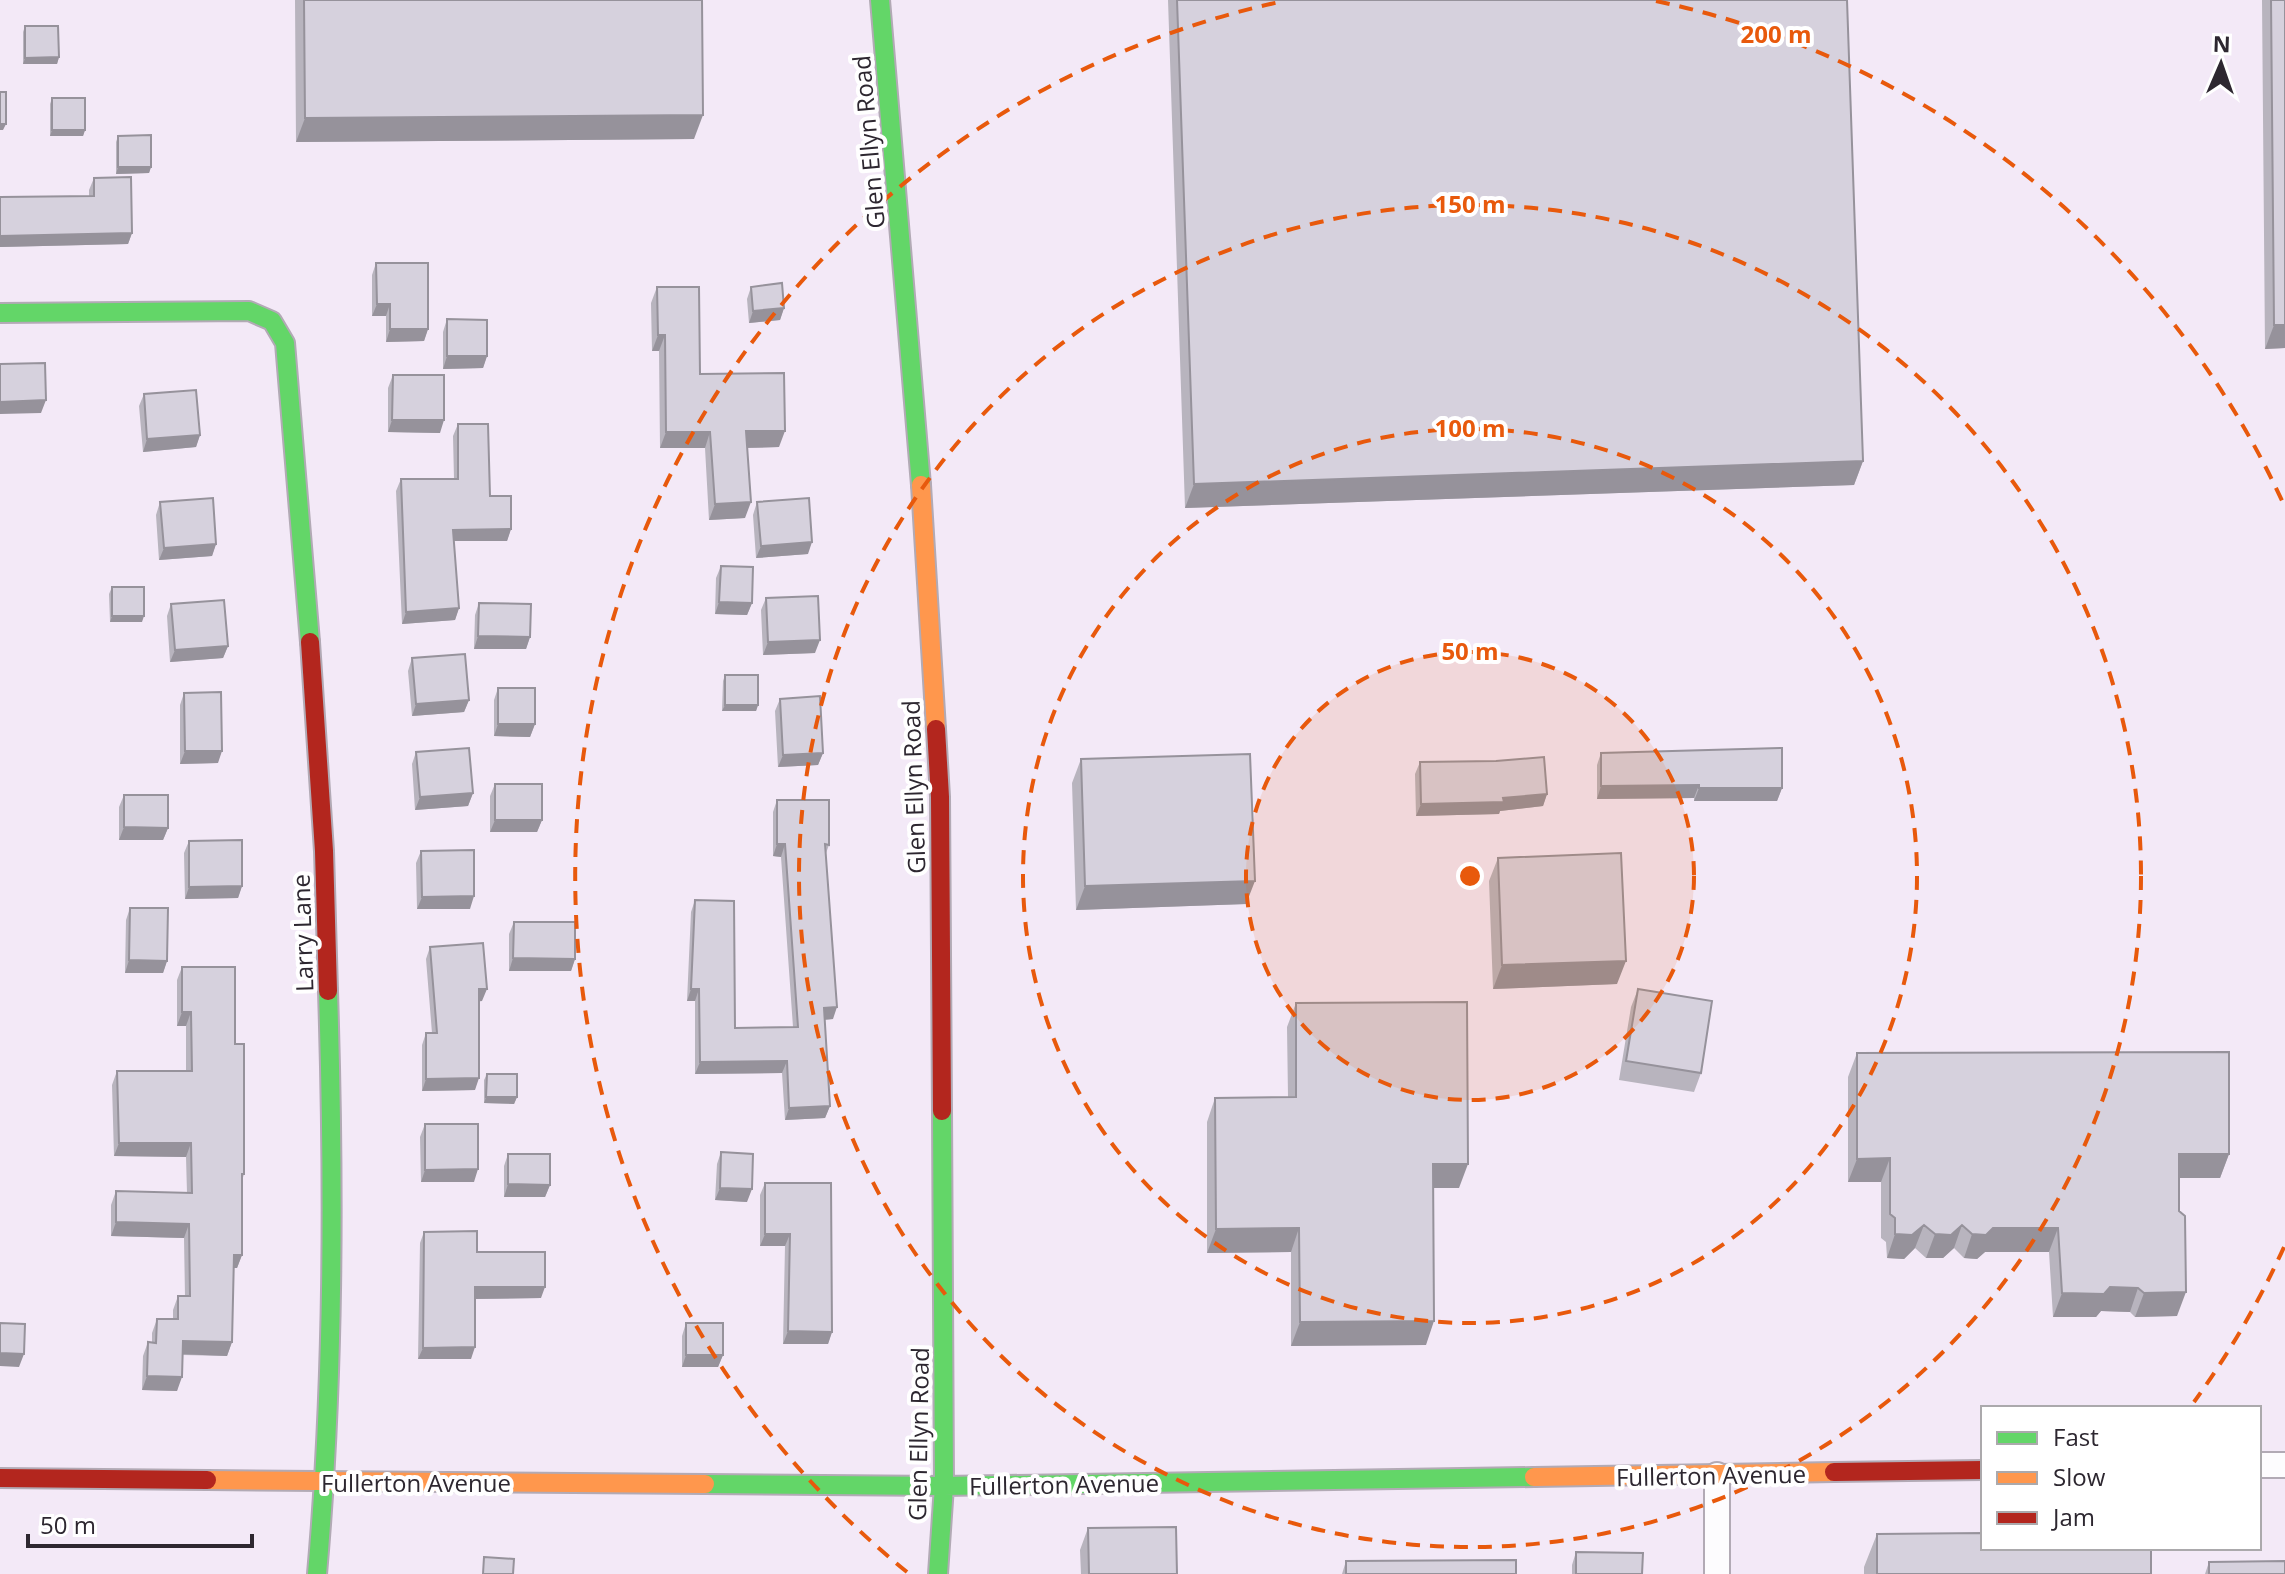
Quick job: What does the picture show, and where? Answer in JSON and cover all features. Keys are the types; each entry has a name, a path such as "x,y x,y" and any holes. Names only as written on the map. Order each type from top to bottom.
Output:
{"street":[{"name":"Glen Ellyn Road","path":"880,0 923,514 940,797 944,1486 938,1574"},
{"name":"Larry Lane","path":"0,313 249,311 272,321 285,343 323,835 332,1132 325,1481 317,1574"},
{"path":"2261,1465 2285,1465"},
{"name":"Fullerton Avenue","path":"0,1478 944,1486 1981,1470"},
{"path":"1717,1475 1717,1574"}],"building":[{"path":"304,0 702,0 703,115 305,118"},
{"path":"1177,0 1847,0 1863,461 1194,484"},
{"path":"2271,0 2285,0 2285,325 2274,325"},
{"path":"25,26 58,26 59,57 25,58"},
{"path":"0,92 6,92 6,124 0,124"},
{"path":"52,98 85,98 85,130 52,130"},
{"path":"151,135 151,167 118,167 118,136"},
{"path":"131,177 132,233 0,236 0,197 94,196 94,178"},
{"path":"376,263 428,263 428,329 390,329 390,304 377,304"},
{"path":"782,283 784,308 753,311 751,287"},
{"path":"657,287 699,287 700,374 784,373 785,431 746,431 751,502 715,504 710,432 666,432 665,335 658,335"},
{"path":"447,319 487,320 487,356 447,356"},
{"path":"45,363 46,400 0,402 0,364"},
{"path":"393,375 444,375 444,420 392,420"},
{"path":"196,390 200,435 147,439 144,394"},
{"path":"458,424 488,424 490,496 511,496 511,529 453,530 459,608 406,612 401,479 458,479"},
{"path":"213,498 216,544 164,548 160,502"},
{"path":"809,498 812,542 761,546 757,502"},
{"path":"721,566 753,567 752,603 719,602"},
{"path":"112,587 144,587 144,616 112,616"},
{"path":"818,596 820,640 768,642 766,598"},
{"path":"224,600 228,646 175,650 171,604"},
{"path":"479,603 531,604 530,637 478,636"},
{"path":"465,654 469,700 416,704 412,658"},
{"path":"725,675 758,675 758,705 725,705"},
{"path":"498,688 535,688 535,724 498,724"},
{"path":"221,692 222,751 185,751 184,693"},
{"path":"820,696 823,753 783,755 780,699"},
{"path":"469,748 473,793 420,797 416,752"},
{"path":"1782,748 1782,788 1601,786 1601,753"},
{"path":"1250,754 1255,881 1085,886 1081,759"},
{"path":"1544,757 1547,794 1503,798 1504,802 1421,804 1420,762"},
{"path":"495,784 542,784 542,820 495,820"},
{"path":"124,795 168,795 168,828 124,827"},
{"path":"777,800 829,800 829,845 825,844 837,1007 824,1008 830,1106 789,1108 787,1061 700,1062 699,989 691,989 695,900 734,901 735,1028 798,1027 785,844 777,844"},
{"path":"242,840 242,886 189,887 189,841"},
{"path":"474,850 474,896 422,897 421,851"},
{"path":"1621,853 1626,961 1502,965 1498,858"},
{"path":"130,908 168,908 167,961 129,960"},
{"path":"514,922 575,922 575,959 513,958"},
{"path":"483,943 487,989 479,989 479,1078 426,1079 426,1033 437,1033 430,947"},
{"path":"182,967 235,967 235,1044 244,1044 242,1255 234,1255 232,1342 183,1341 182,1377 147,1376 148,1342 156,1343 157,1319 178,1319 178,1296 190,1296 189,1224 116,1222 116,1191 192,1193 191,1143 119,1143 117,1071 192,1071 191,1012 182,1012"},
{"path":"1638,989 1712,1001 1701,1073 1626,1061"},
{"path":"1467,1002 1468,1164 1433,1164 1434,1321 1300,1322 1299,1228 1216,1229 1215,1098 1296,1097 1296,1003"},
{"path":"2229,1052 2229,1154 2179,1154 2179,1211 2185,1216 2186,1292 2144,1293 2138,1288 2110,1287 2104,1294 2062,1293 2058,1228 1993,1228 1986,1235 1972,1234 1962,1225 1951,1235 1935,1234 1924,1225 1912,1235 1895,1234 1895,1218 1890,1214 1890,1158 1857,1159 1857,1053"},
{"path":"487,1074 517,1074 517,1097 486,1097"},
{"path":"425,1124 478,1124 478,1169 425,1170"},
{"path":"721,1152 753,1154 752,1189 720,1188"},
{"path":"508,1154 550,1154 550,1185 508,1184"},
{"path":"765,1183 831,1183 832,1332 788,1331 790,1234 765,1234"},
{"path":"477,1231 477,1252 545,1252 545,1287 475,1287 475,1347 423,1348 424,1232"},
{"path":"0,1323 25,1324 24,1354 0,1353"},
{"path":"686,1323 723,1323 723,1355 686,1355"},
{"path":"1176,1527 1177,1574 1089,1574 1088,1528"},
{"path":"1981,1533 1981,1550 2151,1550 2151,1574 1877,1574 1877,1534"},
{"path":"1576,1552 1643,1553 1642,1574 1576,1574"},
{"path":"484,1557 514,1559 513,1574 483,1574"},
{"path":"1516,1560 1516,1574 1346,1574 1346,1561"},
{"path":"2285,1561 2285,1574 2209,1574 2209,1562"}],"traffic: fast":[{"path":"880,0 921,485"},
{"path":"0,313 249,311 272,321 285,343 310,642"},
{"path":"317,1574 330,1356 328,991"},
{"path":"938,1574 944,1486 942,1111"},
{"path":"705,1484 944,1486 1534,1477"}],"traffic: slow":[{"path":"921,485 936,729"},
{"path":"1534,1477 1834,1472"},
{"path":"207,1480 705,1484"}],"traffic: jam":[{"path":"310,642 324,851 328,991"},
{"path":"936,729 940,797 942,1111"},
{"path":"1834,1472 1981,1470"},
{"path":"0,1478 207,1480"}]}
